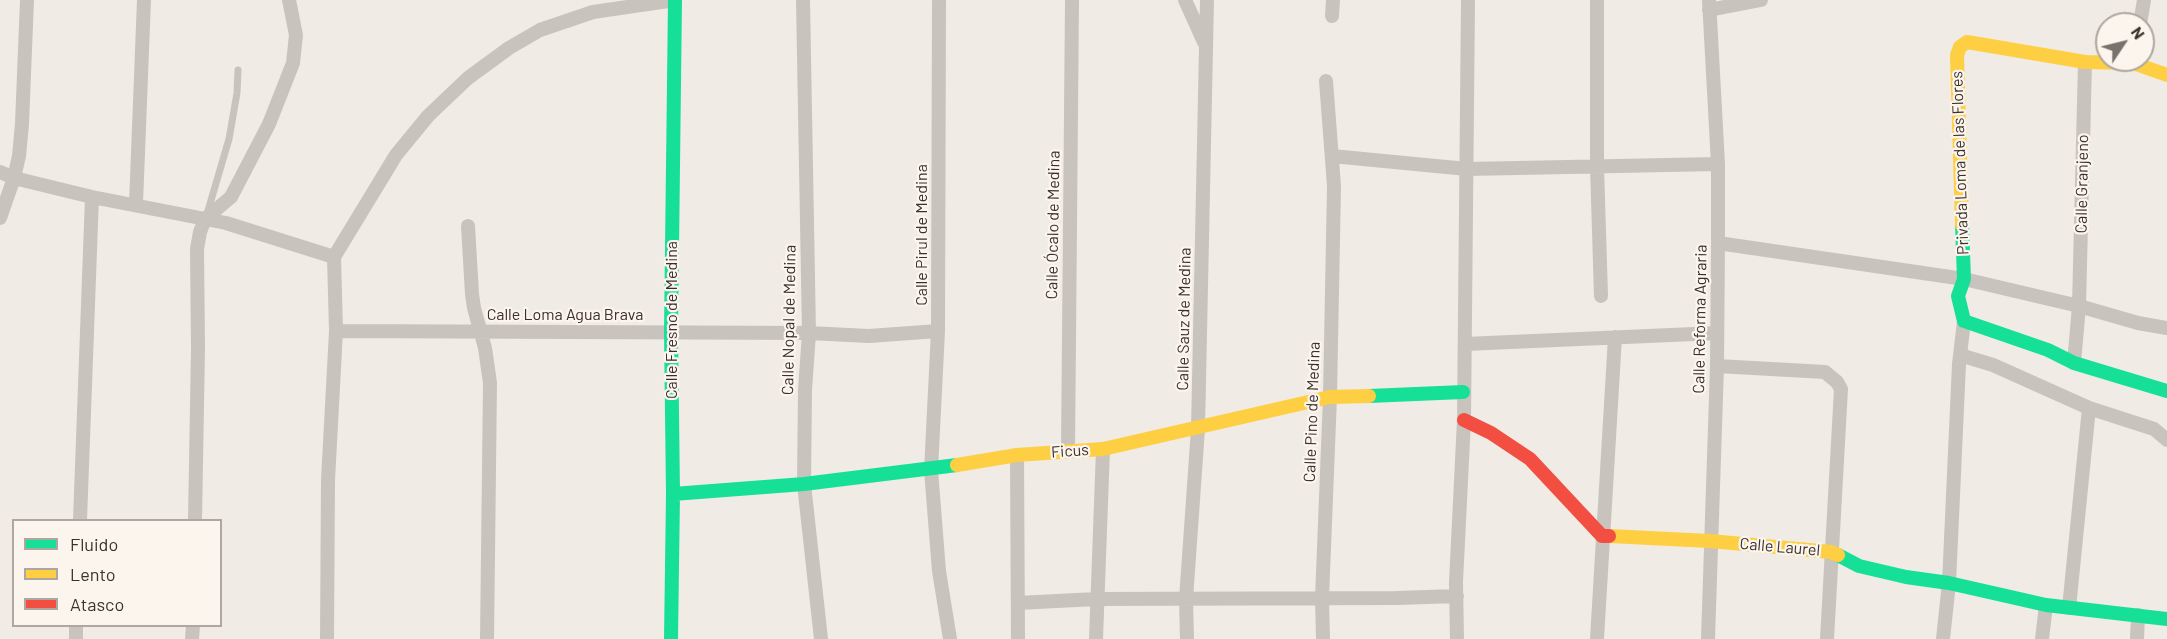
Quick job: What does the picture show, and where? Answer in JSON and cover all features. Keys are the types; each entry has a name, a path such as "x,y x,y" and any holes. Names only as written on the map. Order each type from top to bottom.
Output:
{"street":[{"path":"0,218 14,178 22,124 27,0"},
{"path":"136,204 144,0"},
{"path":"195,519 197,249 200,232 205,219 231,197 268,124 293,63 296,35 289,0"},
{"path":"327,639 328,480 336,331 334,257 396,154 428,116 468,78 509,48 540,30 593,12 675,0"},
{"name":"Calle Fresno de Medina","path":"671,639 673,494 671,332 675,0"},
{"name":"Calle Nopal de Medina","path":"803,0 809,333 805,390 804,484 821,639"},
{"name":"Calle Pirul de Medina","path":"939,0 938,332 931,470 939,571 950,639"},
{"name":"Calle Ócalo de Medina","path":"1068,451 1072,0"},
{"path":"1185,0 1206,46"},
{"name":"Calle Sauz de Medina","path":"1187,639 1186,599 1197,429 1207,0"},
{"path":"1332,16 1333,0"},
{"path":"1457,639 1456,596 1466,344 1468,0"},
{"path":"1597,0 1597,167 1601,296"},
{"path":"1709,5 1761,0"},
{"name":"Calle Reforma Agraria","path":"1708,639 1717,366 1718,243 1718,164 1709,5"},
{"name":"Privada Loma de las Flores","path":"1964,321 1958,296 1964,279 1957,56 1960,47 1967,42 2085,62"},
{"path":"2085,62 2095,62"},
{"name":"Calle Granjeno","path":"2074,363 2079,306 2085,62"},
{"name":"Calle Pino de Medina","path":"1323,639 1322,598 1330,397 1334,186 1326,81"},
{"path":"1332,156 1467,170 1718,164"},
{"path":"0,172 14,178 92,197 226,223 334,257"},
{"path":"80,519 92,197"},
{"path":"468,226 472,294 488,363 490,383 487,639"},
{"path":"1718,243 1964,279 2079,306 2138,323 2167,328"},
{"path":"1943,639 1949,583 1960,355 1964,321 2048,350 2074,363 2167,391"},
{"name":"Calle Loma Agua Brava","path":"336,331 809,333 869,336 938,332"},
{"path":"1466,344 1717,333"},
{"path":"1597,639 1615,337"},
{"path":"1960,355 1993,365 2089,408 2161,430 2167,440"},
{"path":"1717,366 1825,372 1837,382 1841,389 1827,639"},
{"name":"Ficus","path":"673,494 804,484 931,470 1017,455 1103,449 1330,397 1463,392"},
{"path":"2069,608 2089,408"},
{"path":"1464,420 1491,433 1530,459 1602,536"},
{"path":"1096,639 1103,449"},
{"path":"1017,455 1018,639"},
{"name":"Calle Laurel","path":"1602,536 1710,541 1831,552 1859,566 2046,605 2167,619"},
{"path":"1018,603 1096,599 1456,596"},
{"path":"2042,639 2046,605"},
{"path":"2137,639 2138,615"}],"lane":[{"path":"205,219 229,139 237,93 238,70"}],"traffic: fast":[{"path":"671,639 673,494 671,332 675,0"},
{"path":"1962,225 1964,279 1958,296 1964,321 2048,350 2074,363 2167,391"},
{"path":"1369,396 1463,392"},
{"path":"673,494 804,484 957,465"},
{"path":"1838,555 1859,566 2046,605 2167,619"}],"traffic: slow":[{"path":"1962,225 1957,55 1960,47 1967,42 2085,62 2133,63 2167,75"},
{"path":"957,465 1017,455 1103,449 1330,397 1369,396"},
{"path":"1609,536 1710,541 1831,552 1838,555"}],"traffic: jam":[{"path":"1464,420 1491,433 1530,459 1602,536 1609,536"}]}
